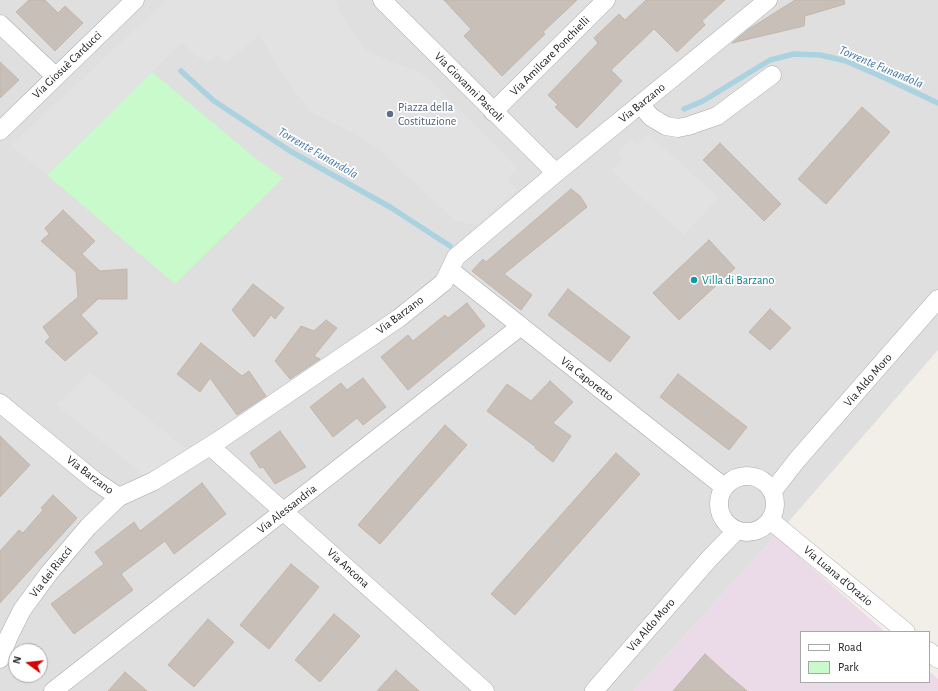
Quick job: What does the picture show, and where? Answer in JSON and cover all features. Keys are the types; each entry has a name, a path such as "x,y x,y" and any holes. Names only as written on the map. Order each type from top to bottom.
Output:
{"street":[{"name":"Via Giosuè Carducci","path":"0,131 135,0"},
{"name":"Via Giovanni Pascoli","path":"382,0 556,173"},
{"name":"Via Amilcare Ponchielli","path":"493,112 606,0"},
{"name":"Via Barzano","path":"0,403 95,481 119,497 154,481 210,446 399,318 444,282 456,257 556,173 768,0"},
{"path":"0,24 55,76"},
{"path":"640,104 651,117 666,126 678,128 688,126 717,116 772,75"},
{"name":"Via Caporetto","path":"450,270 724,487"},
{"name":"Via Aldo Moro","path":"772,492 797,460 938,299"},
{"name":"Via Alessandria","path":"53,691 521,326"},
{"name":"Via Ancona","path":"210,446 486,691"},
{"name":"Via Aldo Moro","path":"759,479 797,460"},
{"path":"744,476 752,476 759,479 766,484 772,492 774,511 770,520 755,530 746,532 731,526 720,511 719,499 724,487 730,482 744,476"},
{"name":"Via dei Riacci","path":"0,659 9,636 22,610 35,591 88,527 119,497"},
{"name":"Via Luana d'Orazio","path":"770,520 905,631"},
{"name":"Via Aldo Moro","path":"594,691 709,559 731,526"},
{"path":"930,652 938,659"}],"shaded area":[{"path":"0,0 938,0 938,350 776,536 634,691 0,691"},
{"name":"Piazza della Costituzione","path":"166,0 336,0 339,10 366,50 422,73 518,169 508,179 517,190 476,225 455,221 379,150 351,132 309,111 281,72 259,35 227,63 217,56 208,61 197,57 182,43 47,175 10,146"},
{"path":"648,134 719,197 684,235 611,171 622,158 617,153 631,139 637,145"},
{"path":"90,372 188,450 145,476 56,405"},
{"path":"776,536 884,631 800,631 800,683 930,683 930,672 938,679 938,691 634,691"}],"green space":[{"path":"152,72 254,157 283,178 175,284 47,175"}],"building":[{"path":"29,0 45,0 58,13 65,6 83,23 55,51 16,12"},
{"path":"444,0 577,0 543,32 545,34 502,76 464,36 471,29"},
{"path":"646,0 725,0 702,21 705,25 677,52 654,29 611,70 622,81 577,128 555,107 558,105 548,95 598,43 594,38 619,14 625,20"},
{"path":"795,0 844,0 845,4 805,16 804,26 732,43 749,29"},
{"path":"0,62 19,80 0,98"},
{"path":"862,107 890,132 826,204 798,179"},
{"path":"720,143 781,204 764,221 703,160"},
{"path":"571,189 580,196 587,207 504,274 532,295 521,310 472,271 483,259 486,262"},
{"path":"63,210 95,241 82,254 100,271 127,269 127,299 98,299 81,315 98,333 65,361 45,342 50,337 43,327 78,297 76,272 41,241 49,234 45,228"},
{"name":"Villa di Barzano","path":"709,240 735,268 679,320 653,293"},
{"path":"253,284 284,308 275,319 271,315 254,337 232,310"},
{"path":"568,289 630,337 610,362 548,315"},
{"path":"467,303 485,326 408,390 381,357 408,335 413,341 445,315 448,318"},
{"path":"770,309 791,328 770,350 749,332"},
{"path":"326,320 337,328 314,356 320,359 290,379 275,361 301,326 314,331"},
{"path":"201,343 242,376 249,371 266,396 237,415 210,378 200,392 177,374"},
{"path":"678,374 747,427 729,450 660,397"},
{"path":"363,378 386,407 363,425 357,418 333,437 310,407 341,383 347,390"},
{"path":"550,381 573,402 553,423 571,436 553,462 535,448 536,447 487,411 507,384 531,401"},
{"path":"445,425 467,445 380,544 358,525"},
{"path":"280,431 306,467 275,484 263,467 260,468 250,453"},
{"path":"0,436 30,465 0,497"},
{"path":"616,453 640,474 515,615 491,594"},
{"path":"202,483 226,514 174,554 165,541 121,574 133,590 74,634 51,604 104,564 95,552 134,522 140,531"},
{"path":"53,495 77,518 0,603 0,551 19,530 23,533 43,510 41,508"},
{"path":"291,564 319,587 269,649 240,625"},
{"path":"334,614 360,636 320,682 295,660"},
{"path":"208,619 234,642 194,687 168,665"},
{"path":"705,654 728,675 747,691 673,691"},
{"path":"396,670 419,691 377,691"},
{"path":"125,672 147,691 108,691"}],"waterway":[{"name":"Torrente Funandola","path":"684,109 703,101 770,60 794,54 820,55 846,61 938,103"},
{"name":"Torrente Funandola","path":"181,71 214,101 290,151 390,207 450,246"}],"place":[{"name":"Piazza della Costituzione","path":"390,114"},
{"name":"Villa di Barzano","path":"694,280"}]}
